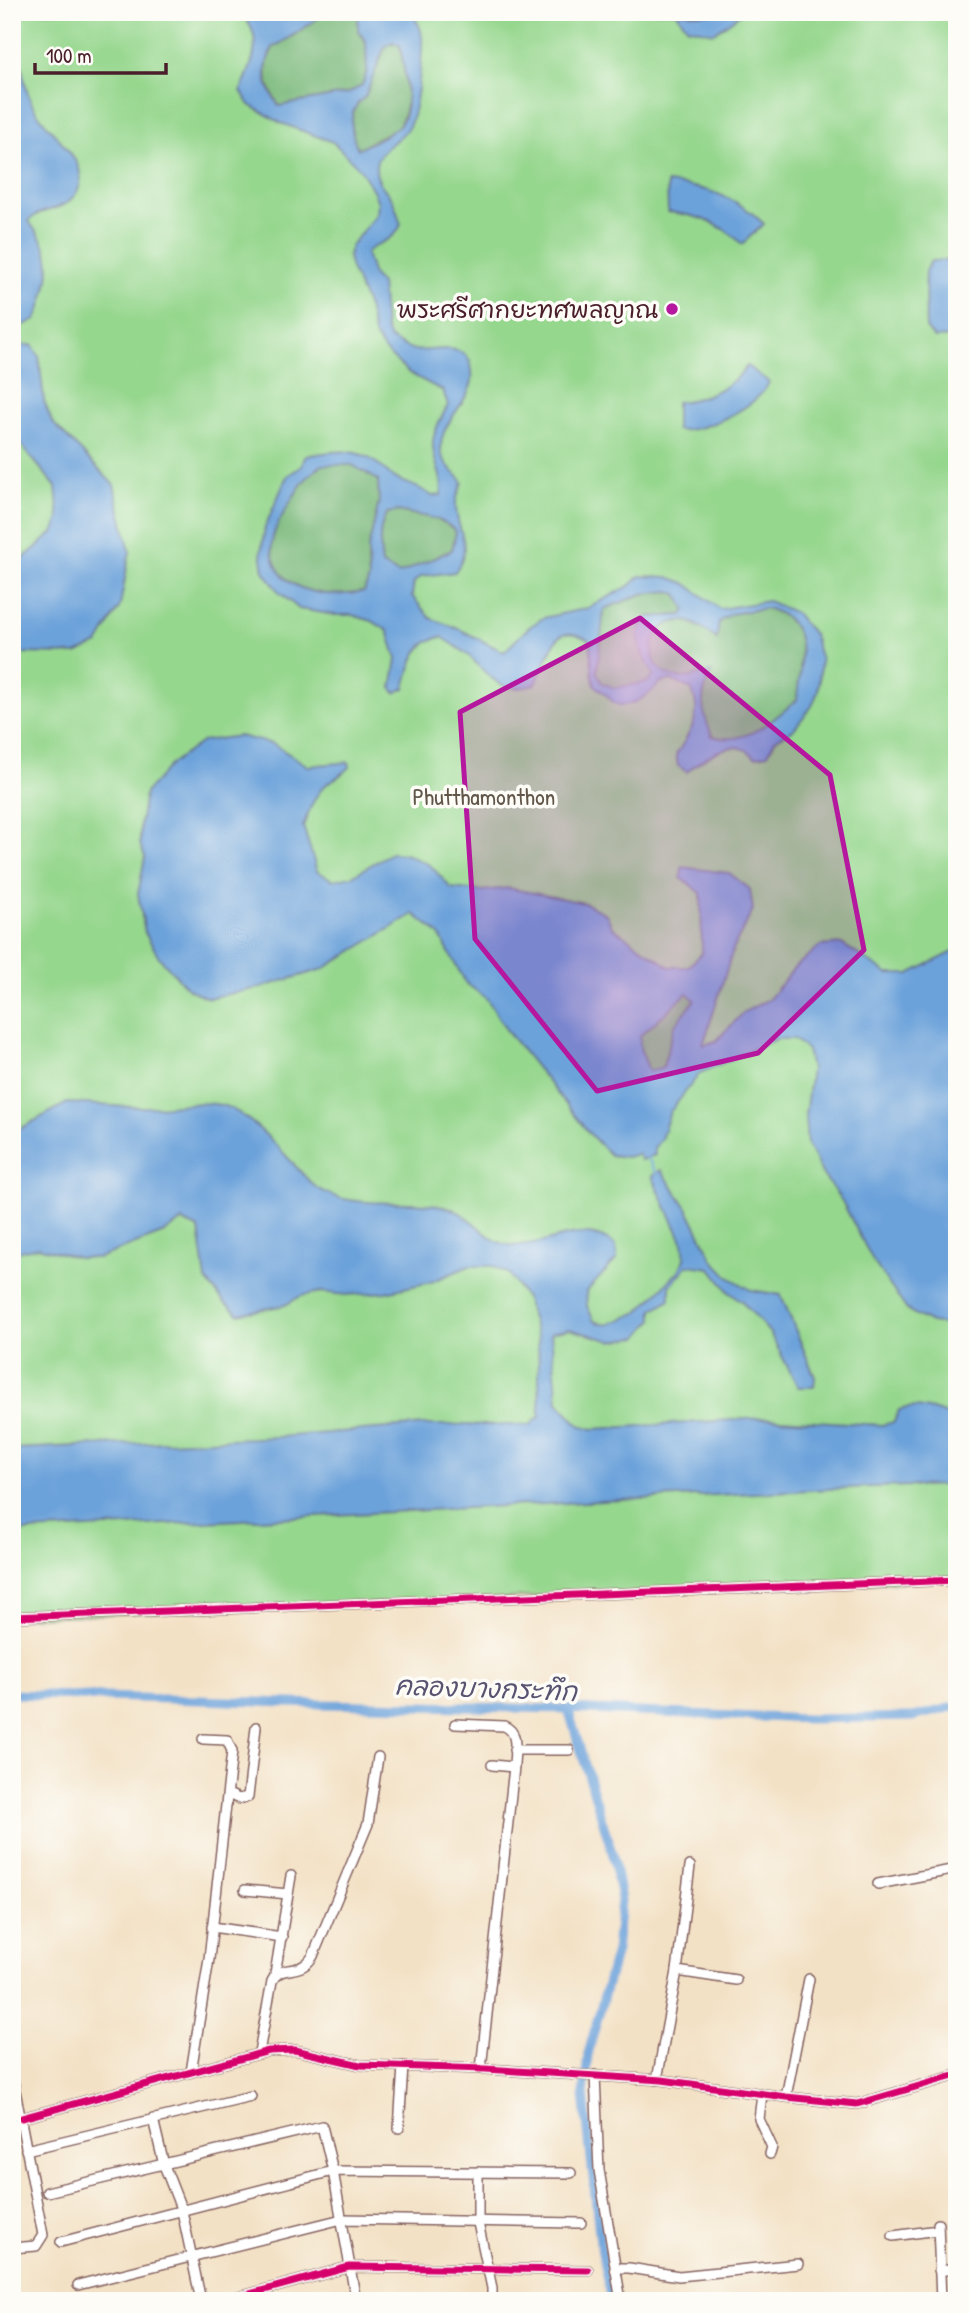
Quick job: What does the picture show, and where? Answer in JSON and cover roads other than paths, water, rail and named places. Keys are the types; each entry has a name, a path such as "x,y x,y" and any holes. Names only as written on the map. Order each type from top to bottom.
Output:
{"street":[{"path":"12,1617 957,1580"},
{"path":"455,1724 505,1726 511,1728 514,1734 514,1767 481,2069"},
{"path":"228,1794 239,1799 248,1797 256,1727"},
{"path":"191,2072 212,1927 232,1751 227,1740 203,1739"},
{"path":"514,1750 569,1750"},
{"path":"275,1974 300,1969 307,1965 313,1956 368,1824 378,1757"},
{"path":"492,1765 514,1767"},
{"path":"657,2080 677,1971 690,1866"},
{"path":"878,1884 957,1869"},
{"path":"259,2052 291,1877"},
{"path":"245,1890 288,1894"},
{"path":"212,1927 282,1937"},
{"path":"677,1971 736,1980"},
{"path":"786,2097 809,1979"},
{"path":"22,2118 259,2052 295,2050 360,2065 595,2075 857,2104 957,2075"},
{"path":"399,2128 402,2066"},
{"path":"595,2075 599,2170 621,2301"},
{"path":"12,2248 36,2246 43,2235 13,2080"},
{"path":"762,2094 759,2119 772,2147 770,2154"},
{"path":"26,2150 251,2095"},
{"path":"153,2119 164,2165 182,2211 201,2301"},
{"path":"47,2192 319,2125 323,2127 333,2171 356,2301"},
{"path":"61,2242 333,2171 571,2173"},
{"path":"478,2172 478,2222 492,2301"},
{"path":"78,2286 342,2219 581,2223"},
{"path":"893,2236 938,2227 941,2301"},
{"path":"615,2268 679,2276 797,2264"},
{"path":"224,2301 349,2267 588,2270"},
{"path":"939,2270 957,2270"}],"water":[{"path":"12,12 17,12 22,69 31,102 75,160 80,172 80,184 69,201 29,221 45,246 49,267 45,295 36,320 21,326 12,326"},
{"path":"238,12 328,12 273,47 267,63 266,78 279,106 349,93 362,85 367,71 366,42 358,30 358,12 410,12 421,29 420,68 412,119 405,131 380,154 376,166 379,181 392,199 401,224 394,235 366,253 373,276 381,284 385,328 390,339 420,351 457,350 469,359 472,374 470,388 447,426 441,442 444,459 463,482 456,503 464,545 461,562 455,572 422,576 414,582 412,596 430,618 504,652 528,628 543,618 588,608 631,585 640,576 668,577 685,583 720,609 768,601 794,612 813,634 821,660 818,691 812,706 794,729 775,740 768,754 755,757 739,748 723,749 687,772 678,766 676,755 696,715 695,698 691,689 671,680 660,683 634,702 616,704 595,685 589,640 572,634 562,635 555,643 536,684 514,688 498,683 466,653 442,637 433,639 416,655 405,688 395,693 392,688 397,659 388,631 372,621 352,615 299,609 279,592 264,571 261,552 265,527 287,476 302,466 305,456 341,452 358,454 375,462 397,479 432,496 441,495 433,441 448,405 443,391 409,373 385,351 374,335 368,307 348,257 351,246 377,213 378,203 374,192 361,170 333,142 281,123 250,105 241,91 255,50 255,40 247,21","holes":["392,42 400,45 407,89 405,112 396,128 358,149 353,136 353,114 365,97 385,46","322,465 352,465 378,480 379,502 368,549 369,579 364,592 336,594 307,590 284,577 276,566 272,551 276,527 306,479","399,511 444,522 456,532 452,550 399,574 382,565 380,532 387,513","669,591 677,594 686,610 682,615 647,617 642,625 640,646 654,675 648,682 615,688 602,683 597,672 604,609 642,594","766,608 781,614 791,623 800,645 797,700 758,730 736,738 712,736 708,727 703,697 711,672 688,678 674,677 663,672 653,655 656,635 672,622 692,623 717,639 719,622 731,614"]},
{"path":"676,12 743,12 714,33 687,27"},
{"path":"667,183 719,194 742,206 764,224 742,244 708,221 668,212"},
{"path":"957,260 957,337 934,338 926,328 925,271 931,261"},
{"path":"32,345 39,356 44,401 52,422 114,485 130,551 120,606 98,644 76,654 12,653 12,568 53,533 59,518 56,487 12,434 12,346"},
{"path":"747,366 769,382 754,400 714,423 700,428 676,430 676,402 716,392 733,381"},
{"path":"239,736 273,744 308,766 349,762 350,767 347,770 319,792 303,826 317,871 333,880 352,876 391,853 405,854 430,865 451,888 481,891 508,888 585,903 606,914 612,927 670,967 688,967 702,953 701,893 681,878 682,867 729,873 750,889 753,910 734,947 703,1045 716,1041 744,1012 769,999 795,967 820,946 842,944 888,974 909,974 957,950 957,1326 931,1323 907,1310 873,1261 842,1201 823,1175 807,1144 805,1116 811,1069 807,1050 794,1039 776,1039 700,1073 670,1112 661,1139 654,1148 655,1155 641,1160 638,1154 627,1157 610,1155 589,1133 507,1031 487,999 466,983 439,934 414,914 323,969 259,988 208,998 188,989 159,957 145,933 138,894 145,857 140,844 140,826 145,793 171,764 203,741","holes":["687,993 695,1000 675,1025 663,1067 649,1071 640,1048 640,1036"]},
{"path":"67,1103 141,1107 196,1103 221,1105 252,1123 312,1184 331,1195 362,1202 442,1206 461,1213 490,1237 504,1244 532,1244 574,1234 602,1237 616,1246 617,1259 586,1292 587,1306 594,1321 607,1325 639,1312 678,1272 685,1259 683,1243 652,1176 661,1170 688,1209 713,1260 729,1277 751,1290 781,1295 815,1377 814,1387 798,1387 770,1333 742,1301 729,1292 711,1268 688,1265 670,1286 670,1299 653,1310 653,1320 638,1337 612,1341 569,1329 551,1333 558,1402 579,1425 593,1429 762,1418 882,1425 894,1422 899,1410 921,1408 957,1419 957,1485 869,1487 12,1532 12,1449 277,1437 425,1425 530,1425 540,1416 538,1339 526,1299 509,1274 493,1266 469,1266 431,1282 386,1292 346,1295 321,1292 301,1296 285,1305 239,1314 225,1303 206,1280 199,1229 182,1221 162,1234 98,1258 79,1258 38,1247 12,1253 12,1133"}],"waterway":[{"path":"647,1157 656,1173"},
{"name":"คลองบางกระทึก","path":"12,1694 568,1709 809,1719 913,1717 957,1706"},
{"path":"568,1709 613,1855 621,1900 616,1951 588,2054 584,2094 600,2242 611,2301"}],"place":[{"name":"พระศรีศากยะทศพลญาณ","path":"672,309"}],"park label":[{"name":"Phutthamonthon","path":"484,796"}]}
